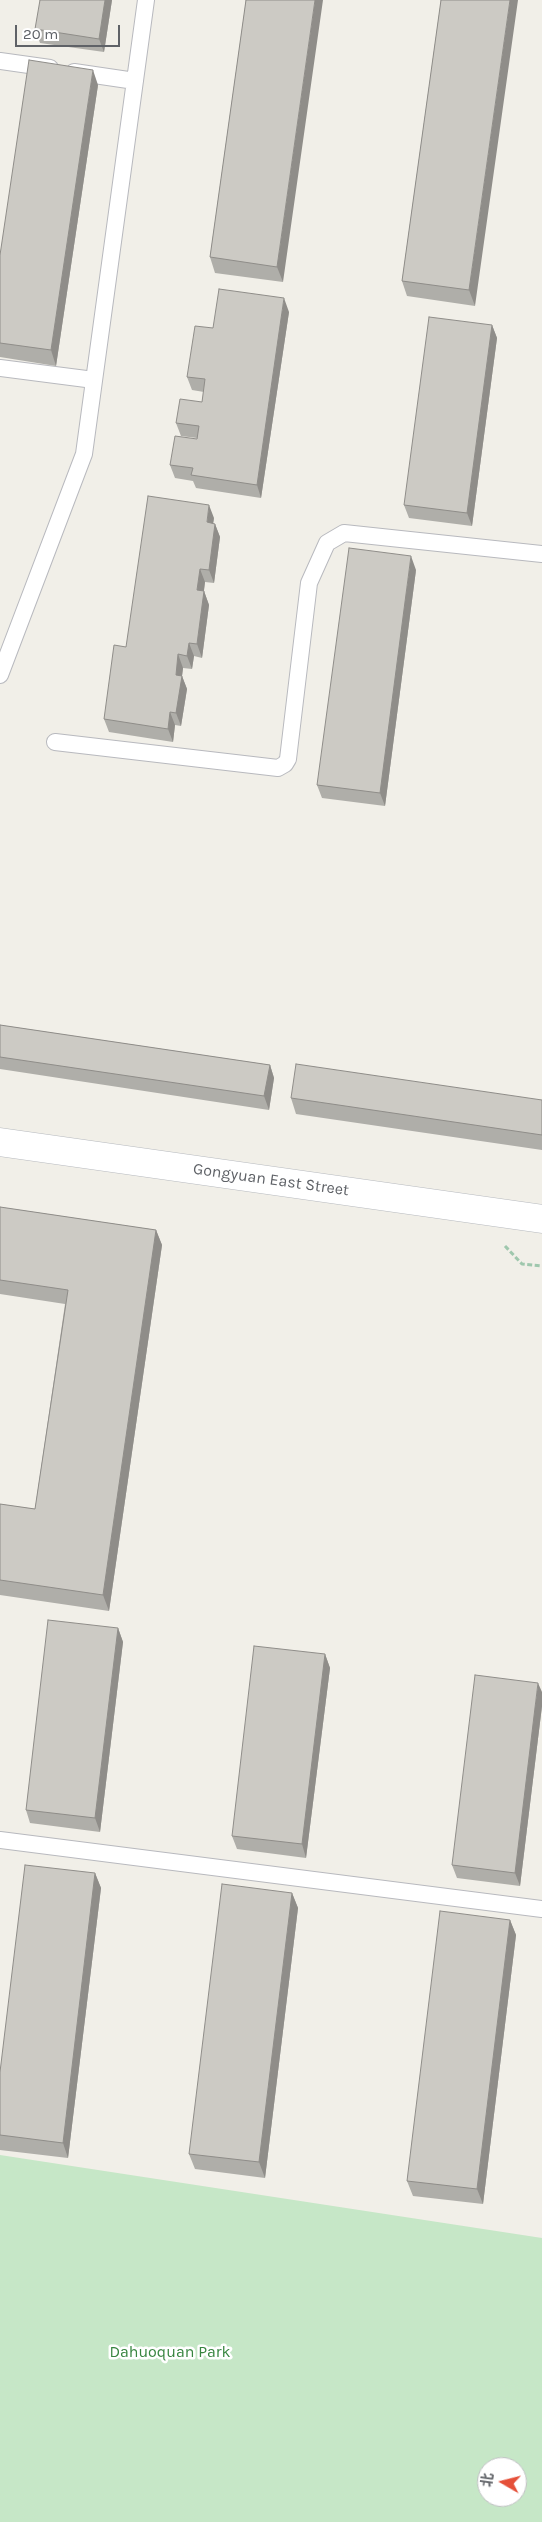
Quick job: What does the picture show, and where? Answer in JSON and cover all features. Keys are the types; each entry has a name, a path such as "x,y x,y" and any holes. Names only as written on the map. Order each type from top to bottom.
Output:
{"street":[{"name":"Gongyuan East Street","path":"0,1142 542,1219"}],"lane":[{"path":"0,675 84,454 146,0"},
{"path":"0,60 135,81"},
{"path":"0,368 94,380"},
{"path":"55,742 278,768 285,764 288,759 308,583 326,543 344,534 542,554"},
{"path":"0,1840 542,1909"}],"green space":[{"name":"Dahuoquan Park","path":"0,2155 542,2238 542,2522 0,2522"}],"building":[{"path":"40,0 105,0 99,39 35,29"},
{"path":"246,0 315,0 277,267 210,257"},
{"path":"441,0 510,0 469,290 402,281"},
{"path":"29,60 93,70 51,350 0,343 0,255"},
{"path":"219,289 284,298 257,485 191,475 193,468 170,465 175,436 197,439 199,426 176,423 180,399 202,402 205,379 187,377 195,326 213,328"},
{"path":"429,317 492,325 467,513 404,505"},
{"path":"148,496 209,505 207,522 215,524 209,570 200,569 197,590 204,591 197,644 189,643 187,656 178,654 176,675 182,676 176,713 170,712 168,729 104,719 114,645 126,647"},
{"path":"349,548 411,556 380,793 317,785"},
{"path":"0,1025 270,1065 264,1096 0,1057"},
{"path":"296,1064 542,1100 542,1135 291,1098"},
{"path":"0,1207 156,1230 103,1595 0,1580 0,1504 35,1509 68,1290 0,1280"},
{"path":"48,1620 118,1628 95,1818 26,1810"},
{"path":"254,1646 325,1654 302,1844 232,1836"},
{"path":"475,1675 538,1683 515,1873 452,1865"},
{"path":"25,1865 95,1873 63,2143 0,2135 0,2072"},
{"path":"222,1884 292,1893 259,2162 189,2154"},
{"path":"440,1911 510,1920 477,2189 407,2181"}]}
